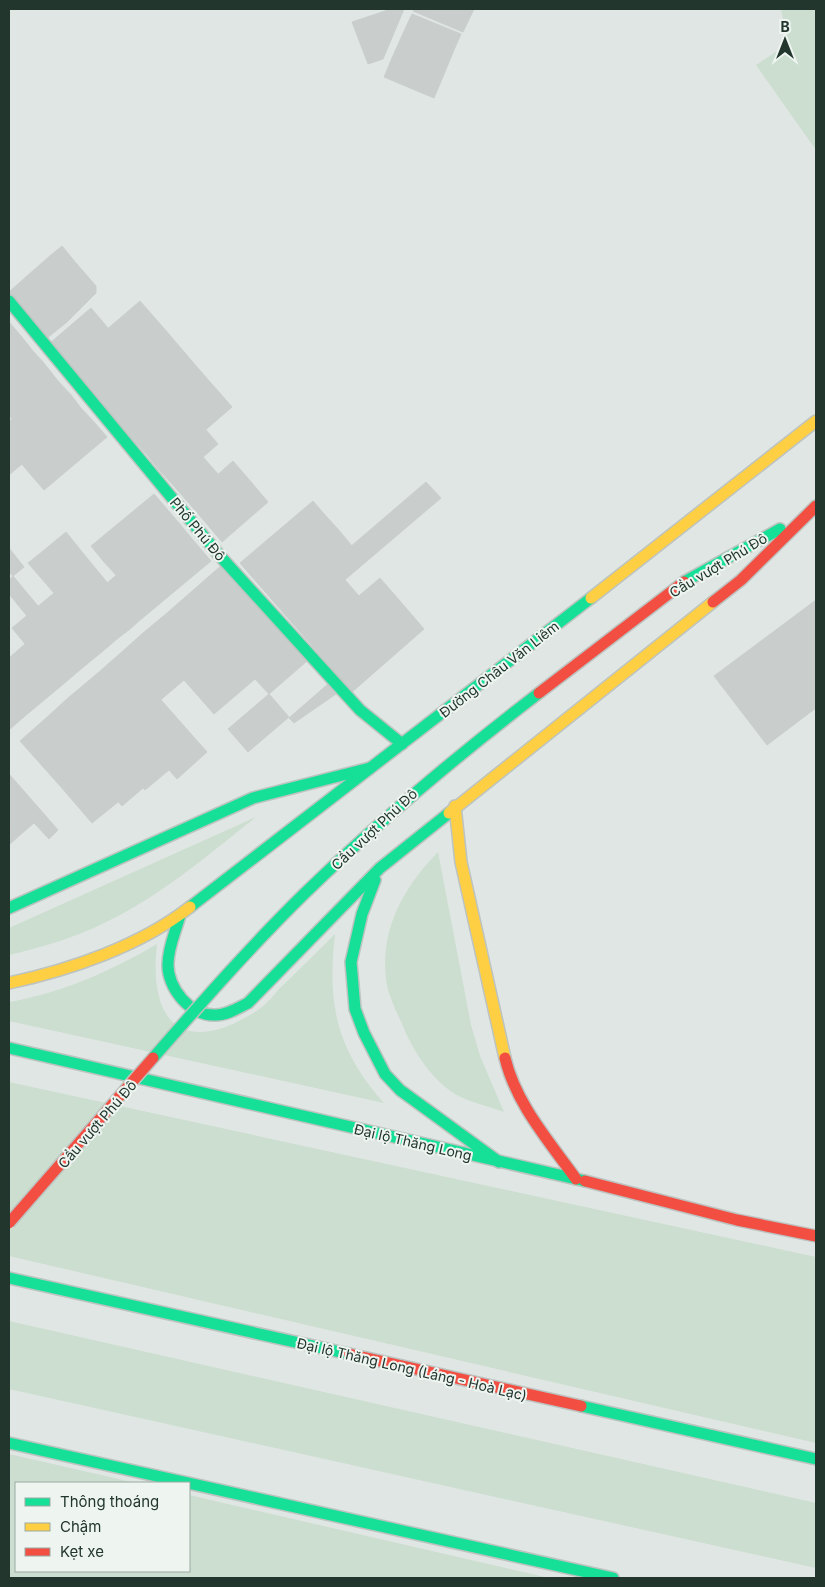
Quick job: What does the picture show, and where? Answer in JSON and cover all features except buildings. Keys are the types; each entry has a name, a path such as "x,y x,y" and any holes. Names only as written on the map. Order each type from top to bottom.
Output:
{"main road":[{"name":"Phố Phú Đô","path":"9,301 220,556 360,710 402,744"},
{"name":"Đường Châu Văn Liêm","path":"9,983 50,974 119,948 180,915 816,421"},
{"name":"Cầu vượt Phú Đô","path":"9,1223 252,948 304,894 424,783 684,582 812,510"},
{"path":"180,915 168,965 174,987 188,1005 209,1015 227,1013 248,1003 380,868 455,806 741,580 812,510"},
{"path":"9,908 253,798 370,768"},
{"path":"455,806 461,862 509,1074 524,1104 576,1180"},
{"path":"380,868 362,914 351,962 355,1009 364,1033 385,1074 400,1090 501,1163"},
{"name":"Đại lộ Thăng Long","path":"9,1048 576,1180 736,1220 816,1236"},
{"name":"Đại lộ Thăng Long (Láng - Hoà Lạc)","path":"9,1278 816,1459"},
{"path":"9,1443 183,1482"},
{"path":"190,1483 613,1578"}],"green space":[{"path":"781,9 816,9 816,150 756,65 788,44"},
{"path":"256,817 184,874 126,912 94,928 70,937 9,955 9,928"},
{"path":"438,852 471,1025 480,1056 504,1112 457,1095 433,1075 409,1040 388,991 385,966 386,947 396,912 414,881"},
{"path":"335,934 333,982 334,1004 338,1024 355,1064 384,1103 9,1021 9,1002 48,993 86,980 157,944 156,971 158,994 165,1012 176,1024 190,1031 208,1031 230,1025 259,1010"},
{"path":"9,1082 816,1257 816,1443 9,1256"},
{"path":"9,1321 816,1503 816,1568 9,1389"},
{"path":"9,1454 132,1482 15,1482 15,1572 190,1572 190,1495 549,1578 9,1578"}],"traffic: fast":[{"path":"9,301 220,556 360,710 402,744"},
{"path":"684,582 780,529"},
{"path":"190,907 591,598"},
{"path":"153,1058 246,954 332,867 418,790 539,693"},
{"path":"9,908 253,798 370,768"},
{"path":"180,915 168,958 171,982 182,999 197,1011 216,1015 228,1013 248,1003 380,868 449,813"},
{"path":"375,880 362,914 351,962 355,1009 364,1033 385,1074 400,1090 499,1162"},
{"path":"9,1048 585,1181"},
{"path":"9,1278 349,1354"},
{"path":"581,1406 816,1459"},
{"path":"9,1443 183,1482"},
{"path":"190,1483 613,1578"}],"traffic: slow":[{"path":"591,598 816,421"},
{"path":"449,813 713,602"},
{"path":"455,806 461,862 505,1058"},
{"path":"9,983 80,964 104,955 149,934 190,907"}],"traffic: jam":[{"path":"713,602 741,580 816,506"},
{"path":"539,693 684,582"},
{"path":"9,1223 153,1058"},
{"path":"505,1058 517,1091 534,1122 576,1179"},
{"path":"585,1181 737,1220 816,1236"},
{"path":"349,1354 581,1406"}]}
